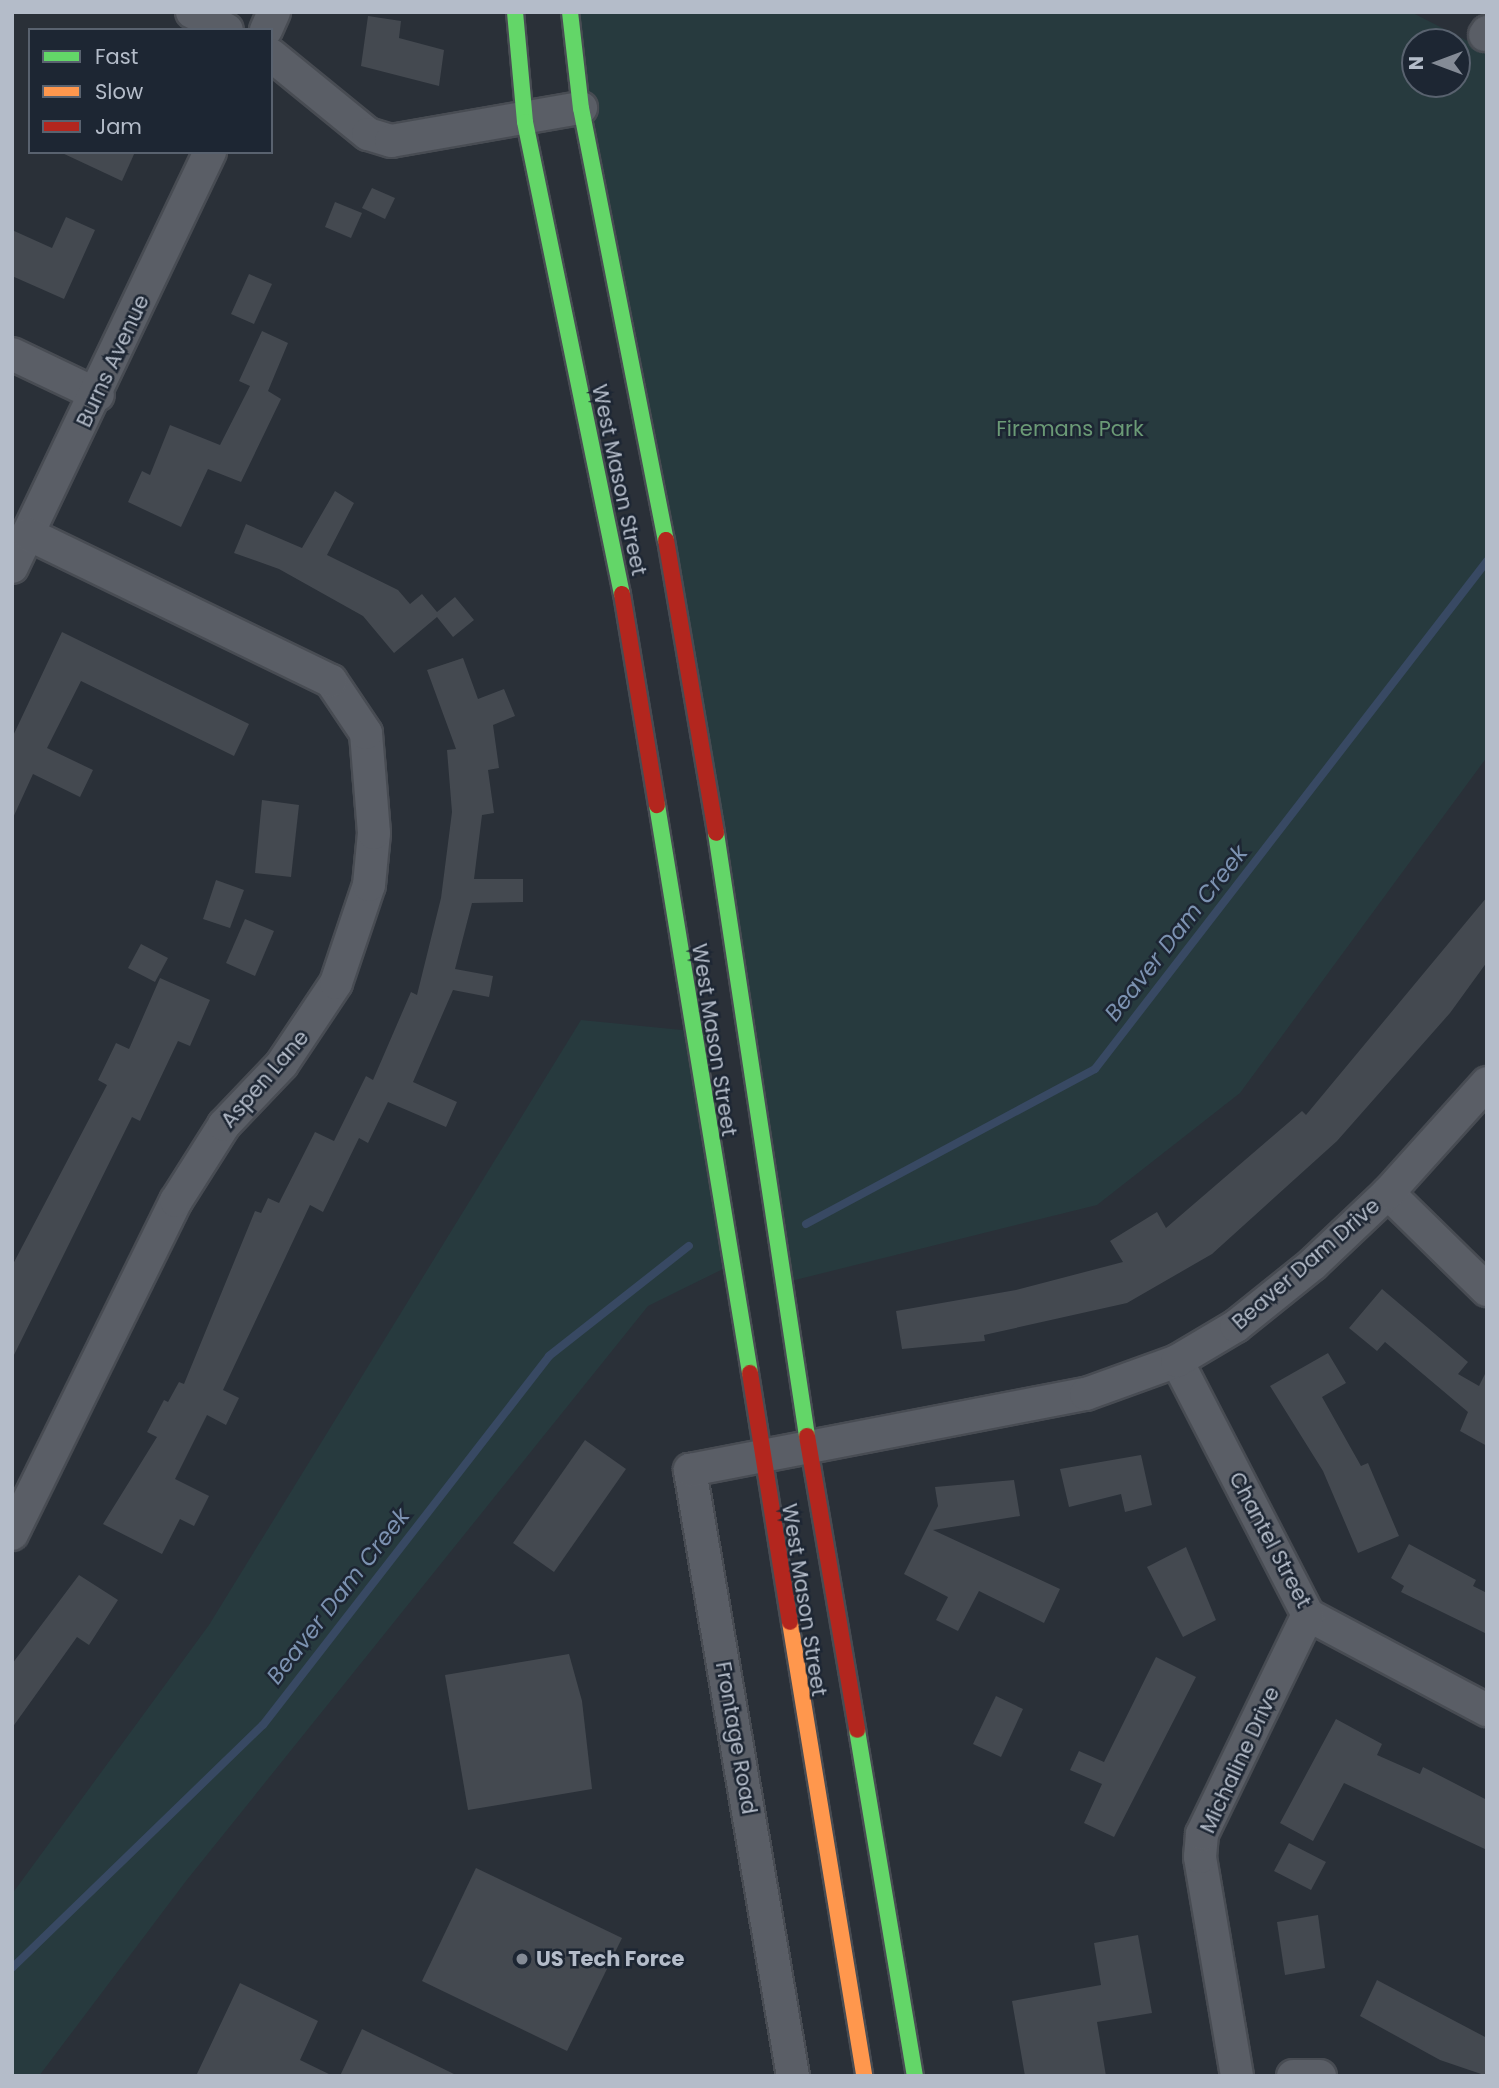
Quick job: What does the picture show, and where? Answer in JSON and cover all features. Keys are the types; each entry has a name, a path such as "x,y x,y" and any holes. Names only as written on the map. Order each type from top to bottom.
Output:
{"main road":[{"name":"West Mason Street","path":"515,12 525,122 629,630 759,1454 864,2076"},
{"name":"West Mason Street","path":"570,12 581,108 687,644 809,1446 915,2076"}],"street":[{"path":"192,12 223,28"},
{"path":"267,28 274,12"},
{"path":"273,57 368,134 391,141 525,122 581,108"},
{"name":"Burns Avenue","path":"12,567 98,395 209,154"},
{"path":"12,354 98,395"},
{"name":"Aspen Lane","path":"12,1534 176,1201 224,1125 282,1064 336,983 366,897 374,833 366,733 331,681 28,534"},
{"name":"Beaver Dam Drive","path":"759,1454 1086,1394 1177,1361 1236,1326 1388,1193 1487,1083"},
{"path":"1388,1193 1487,1290"},
{"name":"Chantel Street","path":"1177,1361 1308,1615 1487,1710"},
{"name":"Frontage Road","path":"759,1454 690,1470 793,2076"},
{"name":"Michaline Drive","path":"1237,2076 1201,1869 1202,1835 1308,1615"},
{"path":"1293,2076 1320,2076"}],"green space":[{"name":"Firemans Park","path":"570,12 1411,12 1442,28 1401,28 1401,98 1471,98 1471,43 1487,51 1487,757 1240,1093 1097,1205 787,1282"},
{"path":"581,1020 692,1031 729,1266 648,1306 186,1881 39,2076 12,2076 12,1894 209,1625"}],"building":[{"path":"368,16 401,21 399,38 444,50 439,86 361,66"},
{"path":"64,154 134,154 122,181"},
{"path":"372,188 395,198 385,219 362,208"},
{"path":"335,202 362,213 351,238 325,227"},
{"path":"66,217 95,230 64,299 12,276 12,230 52,248"},
{"path":"249,274 272,284 254,324 231,314"},
{"path":"262,331 288,343 268,391 281,399 241,482 208,469 181,527 128,502 142,471 150,475 170,425 220,445 250,386 239,381"},
{"path":"335,491 354,503 327,555 398,590 410,604 422,594 437,612 455,597 474,620 453,637 437,617 394,653 363,616 279,569 234,553 246,524 302,548"},
{"path":"62,632 249,724 234,756 81,681 47,748 93,770 80,797 33,774 12,820 12,738"},
{"path":"463,658 478,699 504,689 515,716 493,725 499,768 488,770 494,813 482,815 474,879 523,879 523,902 472,903 455,969 493,976 489,997 453,990 413,1082 457,1102 446,1127 388,1102 368,1143 359,1138 323,1212 310,1205 223,1390 239,1398 226,1425 207,1415 175,1479 209,1496 194,1526 180,1519 162,1554 103,1524 157,1437 147,1432 164,1400 168,1402 179,1382 184,1384 255,1211 261,1213 268,1198 279,1203 315,1132 334,1141 366,1076 373,1080 411,992 417,995 441,898 452,812 447,750 456,749 427,670"},
{"path":"262,800 299,805 291,877 255,873"},
{"path":"216,880 244,890 230,928 203,919"},
{"path":"1487,897 1487,962 1450,1013 1337,1141 1212,1254 1127,1303 984,1335 985,1341 902,1349 896,1311 1016,1290 1123,1262 1110,1241 1157,1212 1166,1228 1302,1111 1306,1115"},
{"path":"245,919 274,931 255,976 226,963"},
{"path":"141,944 168,958 155,982 128,968"},
{"path":"160,978 210,1000 190,1046 178,1041 140,1121 132,1117 12,1359 12,1266 107,1085 98,1080 116,1043 129,1049"},
{"path":"1382,1289 1468,1362 1458,1374 1479,1386 1487,1370 1487,1446 1460,1431 1468,1412 1385,1342 1377,1351 1349,1328"},
{"path":"1328,1353 1346,1383 1322,1397 1361,1466 1368,1463 1399,1536 1358,1553 1323,1471 1270,1386"},
{"path":"585,1440 626,1469 554,1572 513,1543"},
{"path":"1141,1455 1152,1505 1125,1512 1121,1494 1069,1507 1060,1469"},
{"path":"1014,1480 1020,1516 933,1530 1060,1589 1044,1623 979,1591 958,1631 936,1620 948,1597 904,1574 938,1506 935,1487"},
{"path":"1409,1544 1476,1580 1473,1586 1487,1593 1487,1634 1401,1592 1404,1586 1391,1578"},
{"path":"1186,1547 1216,1620 1183,1637 1147,1567"},
{"path":"79,1575 118,1600 89,1645 77,1637 12,1728 12,1664"},
{"path":"569,1654 582,1701 592,1789 468,1810 445,1675"},
{"path":"1156,1657 1196,1677 1114,1837 1084,1823 1102,1784 1070,1770 1079,1751 1104,1762"},
{"path":"996,1696 1023,1709 1001,1757 973,1744"},
{"path":"1336,1719 1382,1744 1377,1755 1420,1774 1423,1767 1487,1800 1487,1850 1344,1783 1313,1841 1280,1823"},
{"path":"1289,1843 1326,1862 1311,1890 1274,1871"},
{"name":"US Tech Force","path":"476,1868 622,1938 567,2051 422,1981"},
{"path":"1318,1915 1325,1968 1285,1975 1277,1922"},
{"path":"1138,1935 1152,2013 1097,2022 1106,2076 1025,2076 1012,2001 1101,1985 1094,1943"},
{"path":"1377,1980 1487,2038 1487,2076 1440,2060 1360,2016"},
{"path":"240,1983 318,2021 300,2060 333,2076 196,2076"},
{"path":"362,2029 458,2076 340,2076"}],"waterway":[{"name":"Beaver Dam Creek","path":"806,1224 1095,1069 1487,561"},
{"name":"Beaver Dam Creek","path":"12,1968 263,1725 549,1356 689,1246"}],"traffic: fast":[{"path":"515,12 525,122 622,594"},
{"path":"570,12 581,108 666,540"},
{"path":"657,805 750,1373"},
{"path":"716,833 807,1436"},
{"path":"857,1730 915,2076"}],"traffic: slow":[{"path":"790,1622 864,2076"}],"traffic: jam":[{"path":"666,540 716,833"},
{"path":"622,594 657,805"},
{"path":"750,1373 790,1622"},
{"path":"807,1436 857,1730"}],"place":[{"name":"US Tech Force","path":"522,1959"}]}
